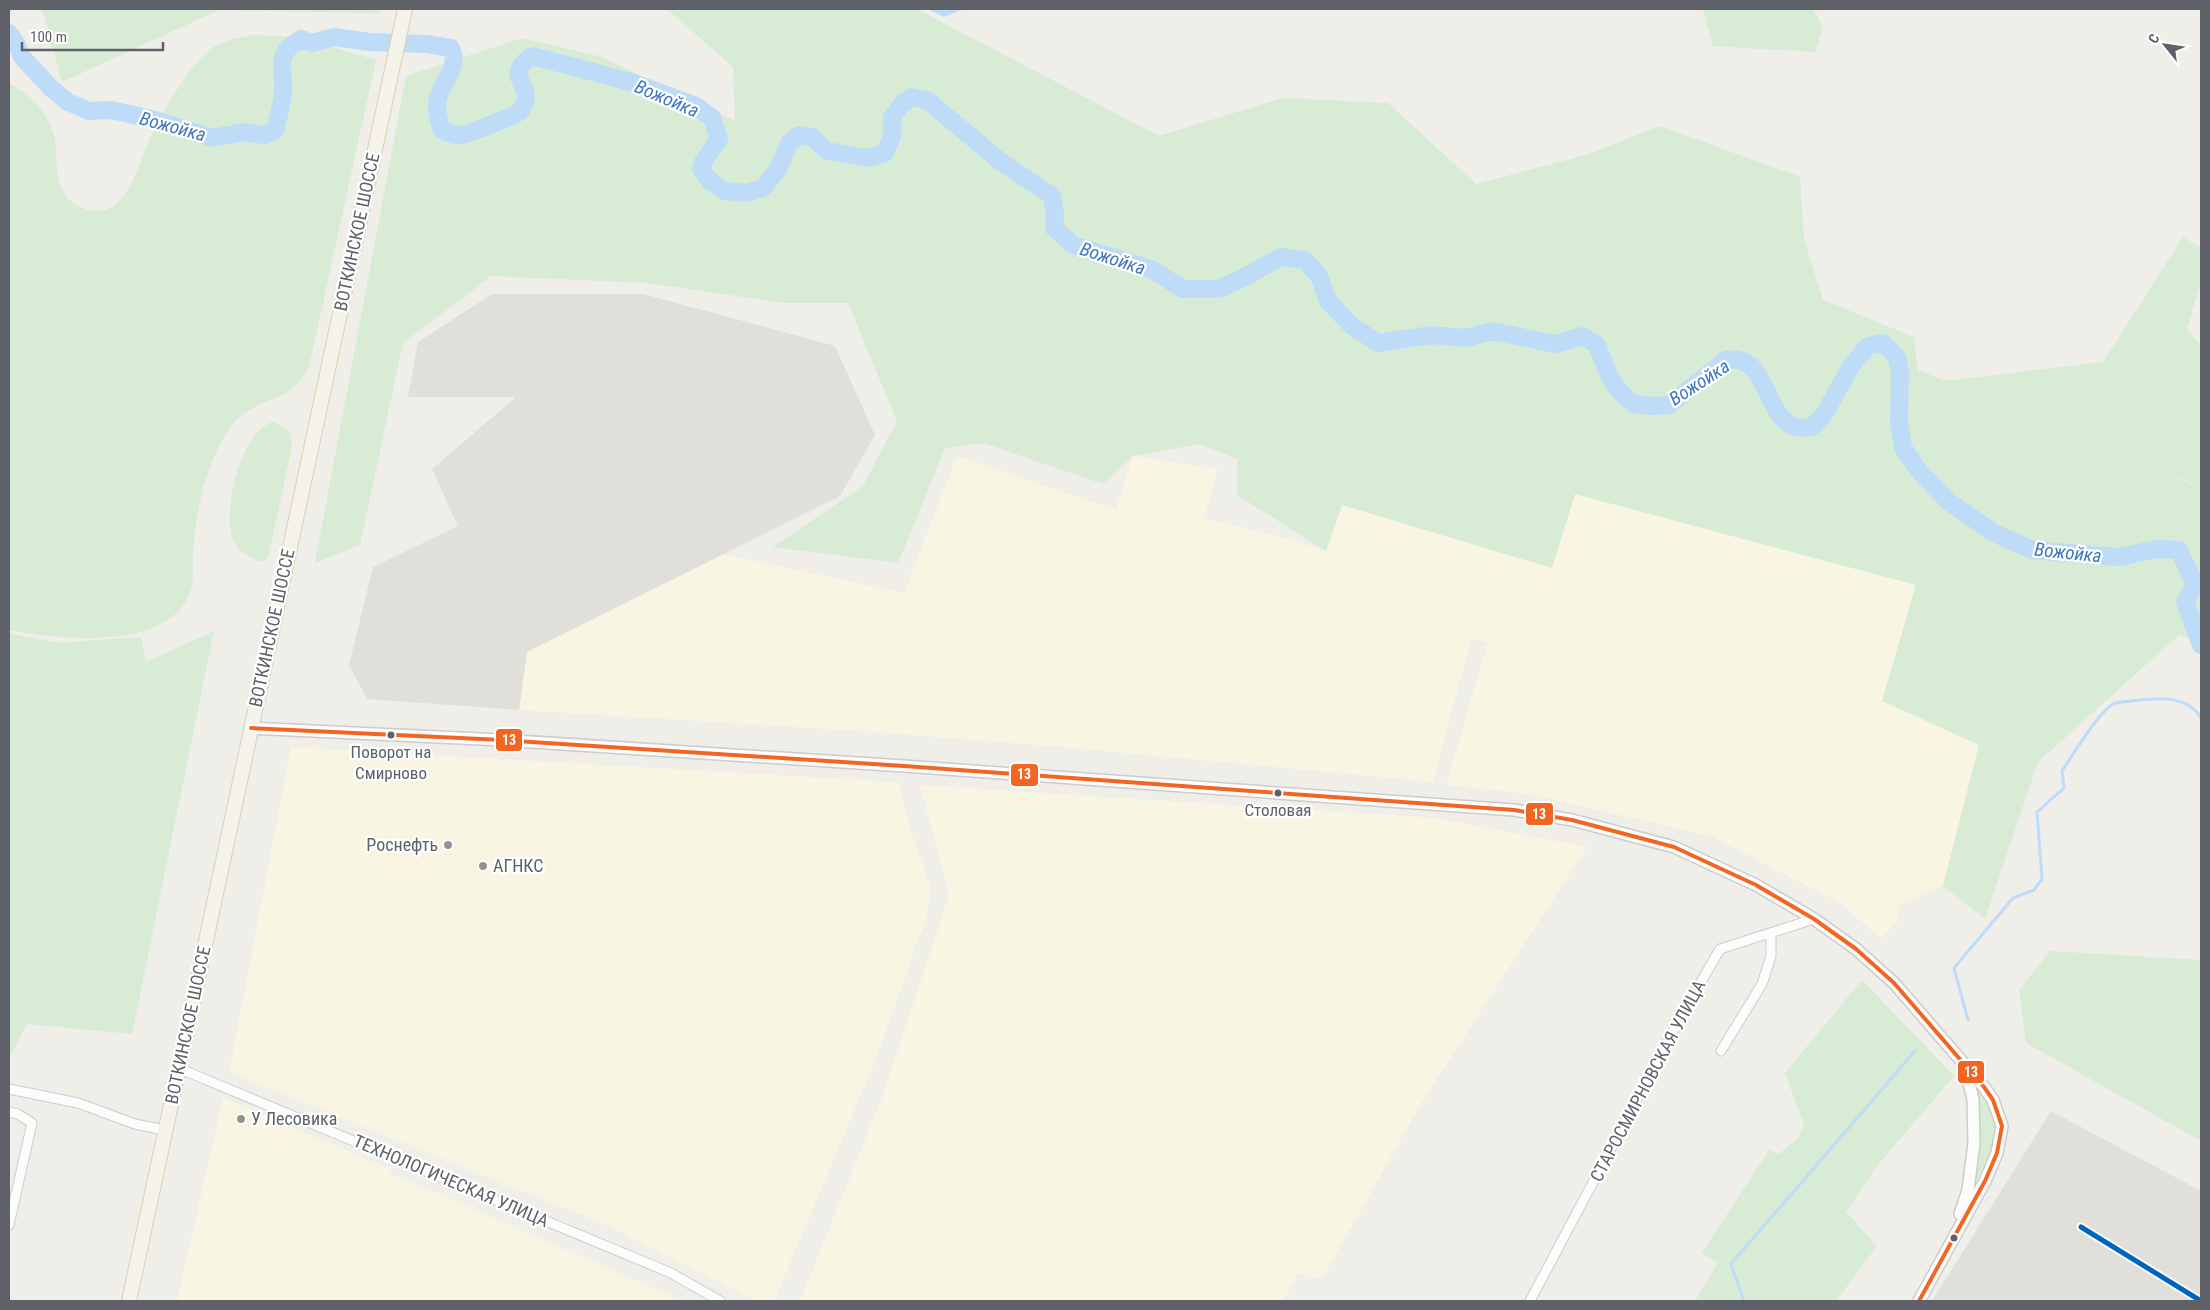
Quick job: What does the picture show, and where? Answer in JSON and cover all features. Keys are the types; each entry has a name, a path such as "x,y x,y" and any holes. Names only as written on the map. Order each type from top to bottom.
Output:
{"main road":[{"name":"ВОТКИНСКОЕ ШОССЕ","path":"129,1301 405,9"}],"street":[{"path":"251,728 502,740 904,766 1514,810 1572,820 1674,847 1756,885 1814,919 1856,949 1894,983 1993,1100 2002,1126 1997,1152 1985,1181 1919,1301"},
{"name":"СТАРОСМИРНОВСКАЯ УЛИЦА","path":"1530,1301 1679,1020 1720,949 1814,919"},
{"path":"1721,1051 1762,984 1771,956 1771,934"},
{"path":"1953,1237 1968,1190 1972,1164 1973,1099 1965,1067"},
{"name":"ТЕХНОЛОГИЧЕСКАЯ УЛИЦА","path":"178,1068 671,1273 720,1301"},
{"path":"9,1089 78,1103 135,1124 165,1130"},
{"path":"9,1112 18,1114 32,1123 9,1225"}],"shaded area":[{"path":"492,294 643,294 835,346 875,435 840,496 527,652 519,710 367,699 349,665 373,567 458,526 432,469 516,397 408,397 418,342"},
{"path":"957,456 1116,510 1133,456 1218,469 1204,518 1282,537 1326,551 1342,505 1552,568 1575,494 1916,585 1883,700 1979,745 1943,886 1899,906 1898,921 1881,939 1842,904 1711,836 1528,794 1446,785 1488,642 1471,639 1433,782 1062,747 861,731 519,710 527,652 723,554 904,593"},
{"path":"291,747 898,782 909,825 931,890 926,922 915,946 910,965 873,1066 774,1301 758,1301 609,1226 229,1072"},
{"path":"920,785 1435,818 1587,847 1422,1102 1322,1279 1298,1273 1283,1301 800,1301 882,1097 949,895"},
{"path":"223,1098 390,1169 394,1180 396,1175 683,1301 177,1301"},
{"path":"2051,1111 2201,1191 2201,1301 1932,1301"}],"green space":[{"path":"42,9 379,9 379,13 219,10 62,82"},
{"path":"667,9 917,9 1159,136 1283,98 1388,103 1476,184 1586,155 1660,126 1800,177 1804,239 1823,300 1914,337 1918,370 1945,381 2103,362 2183,237 2201,248 2201,280 2187,329 2201,345 2201,487 2036,419 2201,488 2201,644 2180,634 2038,762 1985,919 1943,886 1979,745 1882,701 1916,585 1575,494 1552,568 1342,505 1326,551 1237,495 1237,459 1199,444 1133,456 1103,484 983,443 945,448 898,563 773,547 863,486 897,421 848,303 785,303 647,283 491,276 403,343 360,545 315,563 406,76 522,38 602,57 735,121 733,67"},
{"path":"1703,9 1813,9 1823,27 1815,52 1713,46"},
{"path":"252,35 299,37 376,60 309,367 302,378 288,392 256,406 242,415 230,428 218,448 205,480 197,516 193,545 191,589 180,610 162,624 138,632 111,637 83,638 9,630 9,83 36,103 46,116 53,132 58,175 60,185 65,194 72,202 83,208 102,211 118,202 128,190 159,121 193,67 217,45"},
{"path":"274,422 289,430 292,446 268,558 261,562 248,556 236,545 231,533 231,497 243,457 252,440 262,428"},
{"path":"214,631 132,1034 27,1024 9,1059 9,633 57,643 141,637 146,662"},
{"path":"2050,951 2201,960 2201,1141 2026,1043 2019,990"},
{"path":"1862,980 1954,1076 1876,1167 1846,1212 1877,1246 1836,1301 1695,1301 1718,1263 1702,1253 1769,1150 1779,1154 1798,1138 1804,1125 1785,1073"},
{"path":"1977,1086 1993,1109 1996,1131 1987,1160 1973,1186 1979,1133"}],"water":[{"path":"927,9 964,9 944,17"}],"waterway":[{"name":"Вожойка","path":"9,33 22,57 51,88 68,102 89,111 112,110 155,120 213,138 244,132 264,135 275,130 283,95 282,61 287,50 301,39 312,43 334,37 370,42 426,44 451,48 453,63 441,89 437,110 442,130 456,135 465,134 520,111 526,99 520,81 519,70 523,63 532,56 631,82 696,106 712,118 719,139 704,160 701,169 710,181 725,191 747,193 763,188 779,168 789,143 799,135 812,137 827,151 868,158 885,153 892,137 892,117 903,103 912,97 927,100 1000,161 1052,196 1055,215 1054,228 1073,245 1151,269 1183,289 1219,289 1281,257 1305,260 1319,276 1328,301 1352,326 1378,343 1432,335 1465,338 1492,331 1555,344 1583,336 1597,345 1610,378 1621,393 1634,404 1669,405 1726,360 1740,360 1750,366 1758,375 1777,412 1785,421 1798,428 1812,427 1825,413 1851,366 1868,346 1883,343 1897,357 1900,373 1899,421 1903,448 1920,472 1949,502 1994,533 2032,550 2119,557 2158,549 2179,550 2195,585 2185,602 2201,645"},
{"path":"1968,1020 1954,968 2013,898 2034,890 2042,879 2037,812 2064,788 2062,771 2093,725 2113,704 2150,699 2179,701 2195,710 2201,718"},
{"path":"1744,1301 1731,1264 1915,1051"}],"transit line":[{"name":"13","path":"251,728 502,740 904,766 1514,810 1572,820 1674,847 1756,885 1814,919 1856,949 1894,983 1984,1087 1993,1100 2002,1126 1997,1153 1985,1181 1919,1301"},
{"path":"2081,1227 2201,1301"}],"place":[{"name":"Поворот на Смирново","path":"391,735"},
{"name":"Столовая","path":"1278,793"},
{"name":"Роснефть","path":"448,845"},
{"name":"АГНКС","path":"483,866"},
{"name":"У Лесовика","path":"241,1119"}]}
